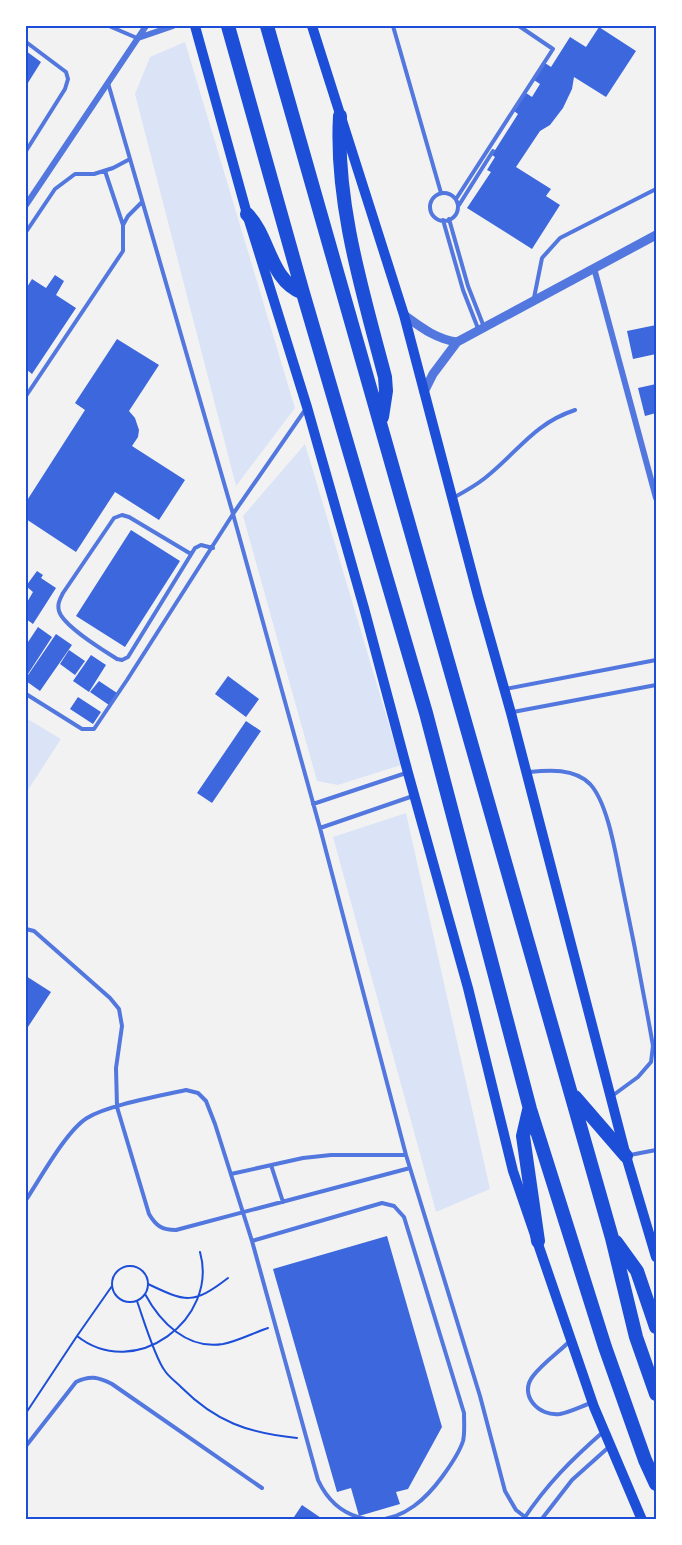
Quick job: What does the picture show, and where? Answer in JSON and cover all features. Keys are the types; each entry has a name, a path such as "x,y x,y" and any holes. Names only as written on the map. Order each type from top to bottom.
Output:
{"highway":[{"path":"228,26 303,293 426,713 530,1109 605,1347 643,1455 657,1484"},
{"path":"267,26 612,1238 636,1337 657,1394"},
{"path":"340,116 338,149 341,176 361,285 386,391 381,424"},
{"path":"247,214 256,223 279,274 293,289 303,293"},
{"path":"571,1093 626,1155"},
{"path":"530,1109 523,1136 538,1242"},
{"path":"612,1238 637,1271 657,1327"}],"main road":[{"path":"195,26 247,214 308,407 364,608 468,988 513,1171 592,1402 642,1520"},
{"path":"312,26 404,315 512,713 626,1155 657,1257"}],"street":[{"path":"26,205 146,26"},
{"path":"138,39 172,26"},
{"path":"424,392 433,374 458,342 657,235"},
{"path":"594,268 657,498"},
{"path":"404,315 432,335 458,342"}],"lane":[{"path":"109,26 138,39"},
{"path":"393,26 441,193"},
{"path":"456,199 553,48 519,26"},
{"path":"26,42 66,72 68,79 65,89 26,151"},
{"path":"107,82 233,514 320,828 406,1155 480,1396 505,1491 516,1510 524,1518 530,1520"},
{"path":"458,206 456,199 450,194 441,193 434,198 431,207 434,216 443,220 455,215 458,206 493,151"},
{"path":"26,232 55,189 75,174 94,174 105,171 130,159"},
{"path":"26,396 123,251 123,225 105,171"},
{"path":"533,302 542,258 550,247 560,238 657,189"},
{"path":"123,225 128,216 142,202"},
{"path":"449,219 482,329"},
{"path":"443,220 463,290 482,329"},
{"path":"26,694 82,729 94,729 233,514 308,407"},
{"path":"452,498 486,477 544,424 555,417 575,410"},
{"path":"191,554 129,518 122,515 114,518 63,593 58,604 59,613 74,628 117,660 122,660 128,657 195,548 201,545 213,548"},
{"path":"505,689 657,660"},
{"path":"512,713 657,685"},
{"path":"526,772 549,770 579,776 591,785 610,828 653,1046 651,1062 638,1077 611,1096"},
{"path":"313,804 408,773"},
{"path":"320,828 414,796"},
{"path":"26,929 34,931 110,998 119,1009 122,1026 116,1068 117,1107 149,1214 155,1224 165,1230 176,1230 411,1168"},
{"path":"26,1200 69,1136 86,1119 105,1110 186,1090 198,1092 206,1101 243,1212 318,1480 324,1494 336,1506 354,1516 370,1520 394,1517 412,1507 430,1493 452,1464 463,1440 464,1413 404,1217 394,1206 382,1203 252,1241"},
{"path":"626,1155 657,1150"},
{"path":"231,1174 303,1158 331,1155 406,1155"},
{"path":"271,1165 283,1202"},
{"path":"571,1340 532,1377 527,1390 528,1397 542,1410 559,1414 592,1402"},
{"path":"26,1446 76,1382 87,1376 100,1378 262,1488"},
{"path":"524,1518 561,1469 604,1431"},
{"path":"541,1520 572,1480 610,1446"}],"path":[{"path":"77,1336 99,1349 119,1353 146,1349 154,1345 174,1331 189,1316 198,1296 204,1266 200,1252"},
{"path":"131,1266 143,1272 147,1276 148,1284 145,1294 137,1301 125,1302 113,1293 114,1275 122,1267 131,1266"},
{"path":"148,1284 177,1298 210,1292 228,1278"},
{"path":"26,1413 112,1286"},
{"path":"145,1294 155,1312 174,1331 201,1343 222,1344 275,1326"},
{"path":"137,1301 163,1369 192,1398 213,1415 239,1427 275,1436 306,1438"}],"shaded area":[{"path":"185,42 295,408 236,486 135,94 150,57"},
{"path":"305,444 401,765 338,785 317,781 243,516"},
{"path":"26,718 61,739 26,793"},
{"path":"406,813 490,1189 436,1212 333,837"}],"building":[{"path":"599,27 636,51 606,97 574,77 572,89 563,108 550,125 540,131 516,167 551,189 546,196 560,205 532,249 467,208 491,172 487,170 495,157 492,155 518,114 514,111 526,93 532,97 540,84 534,80 545,63 551,67 570,37 586,47"},
{"path":"26,51 41,62 26,86"},
{"path":"55,275 64,281 56,295 76,308 32,374 26,369 26,289 32,279 46,288"},
{"path":"656,325 656,354 633,359 627,331"},
{"path":"117,339 159,365 129,411 135,418 139,430 138,437 132,446 185,480 159,520 115,492 76,552 26,519 26,502 85,410 75,403"},
{"path":"656,384 656,413 645,416 638,388"},
{"path":"131,530 180,561 125,647 76,616"},
{"path":"37,571 43,575 41,578 56,588 33,624 26,619 26,604 33,592 26,586"},
{"path":"38,627 52,637 26,677 26,645"},
{"path":"56,634 72,645 40,691 26,681 26,678"},
{"path":"69,650 85,661 75,675 60,664"},
{"path":"91,655 106,665 89,692 73,681"},
{"path":"228,676 259,699 246,717 215,694"},
{"path":"99,681 117,693 109,705 90,692"},
{"path":"78,697 101,712 93,724 70,709"},
{"path":"246,721 261,731 212,803 197,793"},
{"path":"26,976 51,992 26,1030"},
{"path":"387,1236 442,1427 408,1489 396,1492 400,1504 359,1516 351,1488 337,1492 273,1269"},
{"path":"302,1505 324,1520 292,1520"}]}
